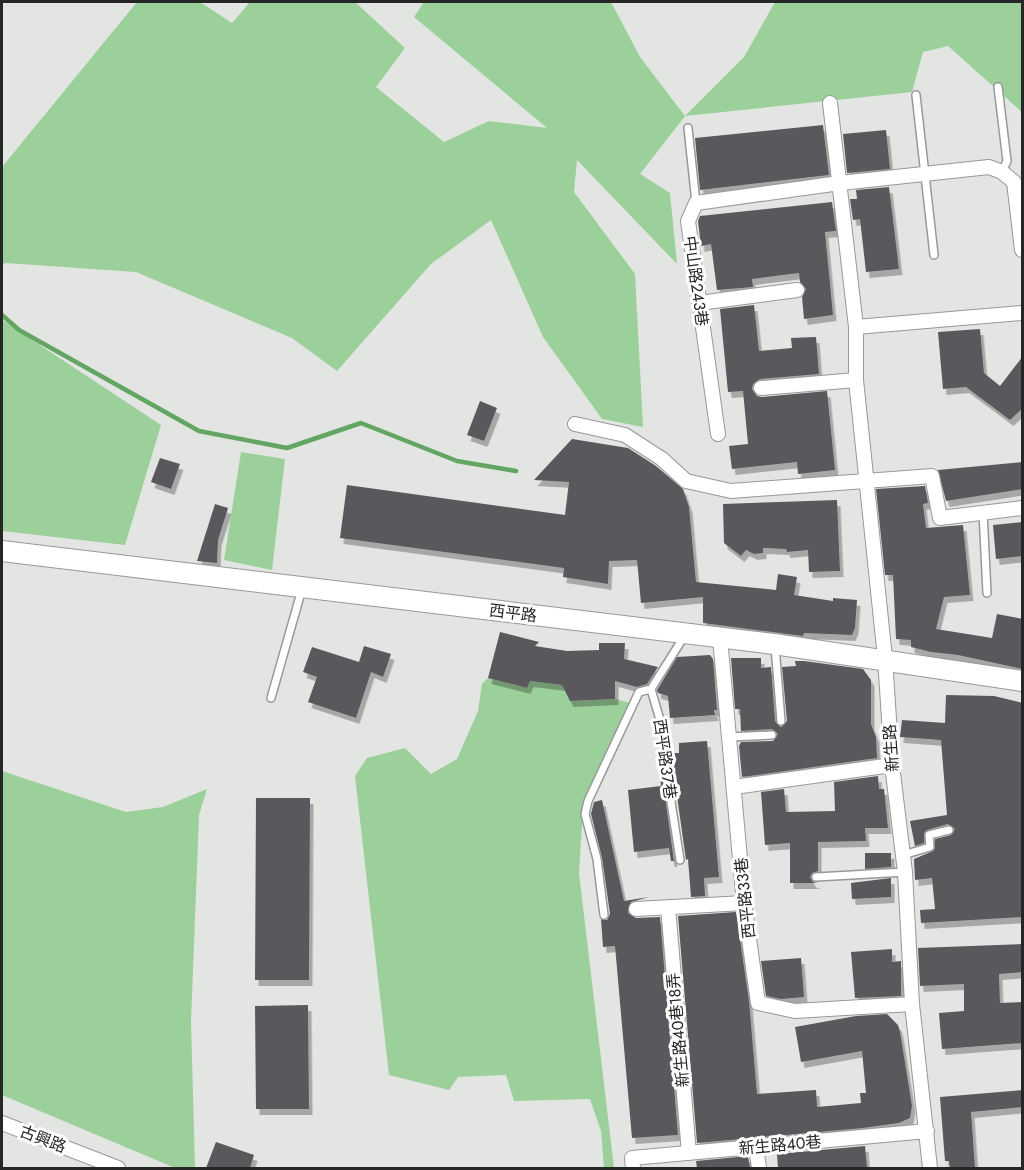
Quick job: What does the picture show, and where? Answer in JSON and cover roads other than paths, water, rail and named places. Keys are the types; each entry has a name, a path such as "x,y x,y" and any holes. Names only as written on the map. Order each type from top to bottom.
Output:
{"main road":[{"name":"西平路","path":"3,554 686,633 885,658 1023,681"}],"street":[{"path":"830,103 856,327 1023,313"},
{"path":"696,203 840,183 989,167 1002,172 1014,182 1023,250"},
{"name":"中山路243巷","path":"696,203 688,221 718,434"},
{"path":"699,303 797,290"},
{"name":"新生路","path":"856,327 856,380 885,658 892,765 905,872 912,1004 930,1168"},
{"path":"762,388 856,380"},
{"path":"575,424 625,435 662,459 686,481 731,491 932,476 940,518 1023,508"},
{"name":"西平路33巷","path":"720,638 744,903 758,1003 795,1011 912,1004"},
{"path":"734,787 892,765"},
{"path":"636,909 744,903"},
{"name":"新生路40巷18弄","path":"668,907 689,1153"},
{"name":"古興路","path":"2,1123 118,1168"},
{"name":"新生路40巷","path":"633,1163 689,1153 927,1131"},
{"path":"756,1147 759,1168"}],"lane":[{"path":"998,87 1007,162 1002,172"},
{"path":"916,95 934,255"},
{"path":"687,128 696,203"},
{"path":"983,512 987,593"},
{"path":"271,698 303,587"},
{"path":"604,915 597,859 585,814 588,801 639,692 651,689 686,633"},
{"path":"774,644 781,721"},
{"name":"西平路37巷","path":"651,689 663,730 667,776 680,861"},
{"path":"729,737 772,735"},
{"path":"903,855 930,847 929,835 949,830"},
{"path":"816,877 905,872"}],"waterway":[{"path":"2,315 19,330 199,431 287,448 361,423 457,461 516,471"}]}
